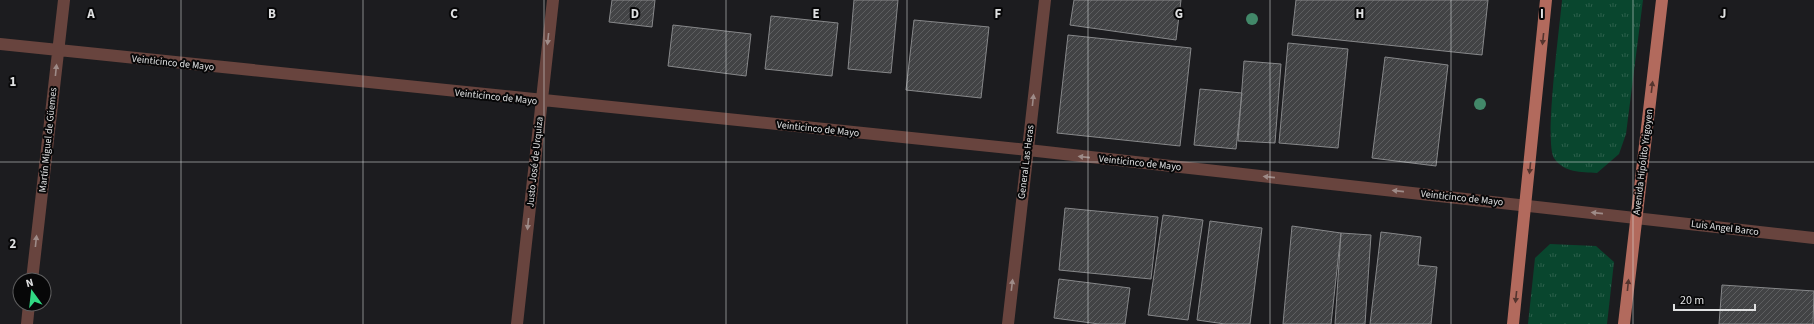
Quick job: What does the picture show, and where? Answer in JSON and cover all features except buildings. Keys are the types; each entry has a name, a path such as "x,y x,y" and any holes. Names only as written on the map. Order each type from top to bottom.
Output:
{"main road":[{"path":"1513,324 1546,0"},
{"name":"Avenida Hipólito Yrigoyen","path":"1624,324 1662,0"}],"street":[{"name":"Martín Miguel de Güemes","path":"33,272 64,0"},
{"name":"Justo José de Urquiza","path":"517,324 553,0"},
{"name":"General Las Heras","path":"1008,324 1045,0"},
{"name":"Veinticinco de Mayo","path":"0,44 541,101 1028,150 1636,218"},
{"name":"Luis Angel Barco","path":"1636,218 1814,238"},
{"path":"27,324 28,312"}],"green space":[{"path":"1562,0 1643,0 1626,134 1619,154 1597,173 1573,171 1563,167 1554,158 1551,148 1552,108"},
{"path":"1550,244 1596,246 1614,262 1607,324 1528,324 1535,258"}]}
